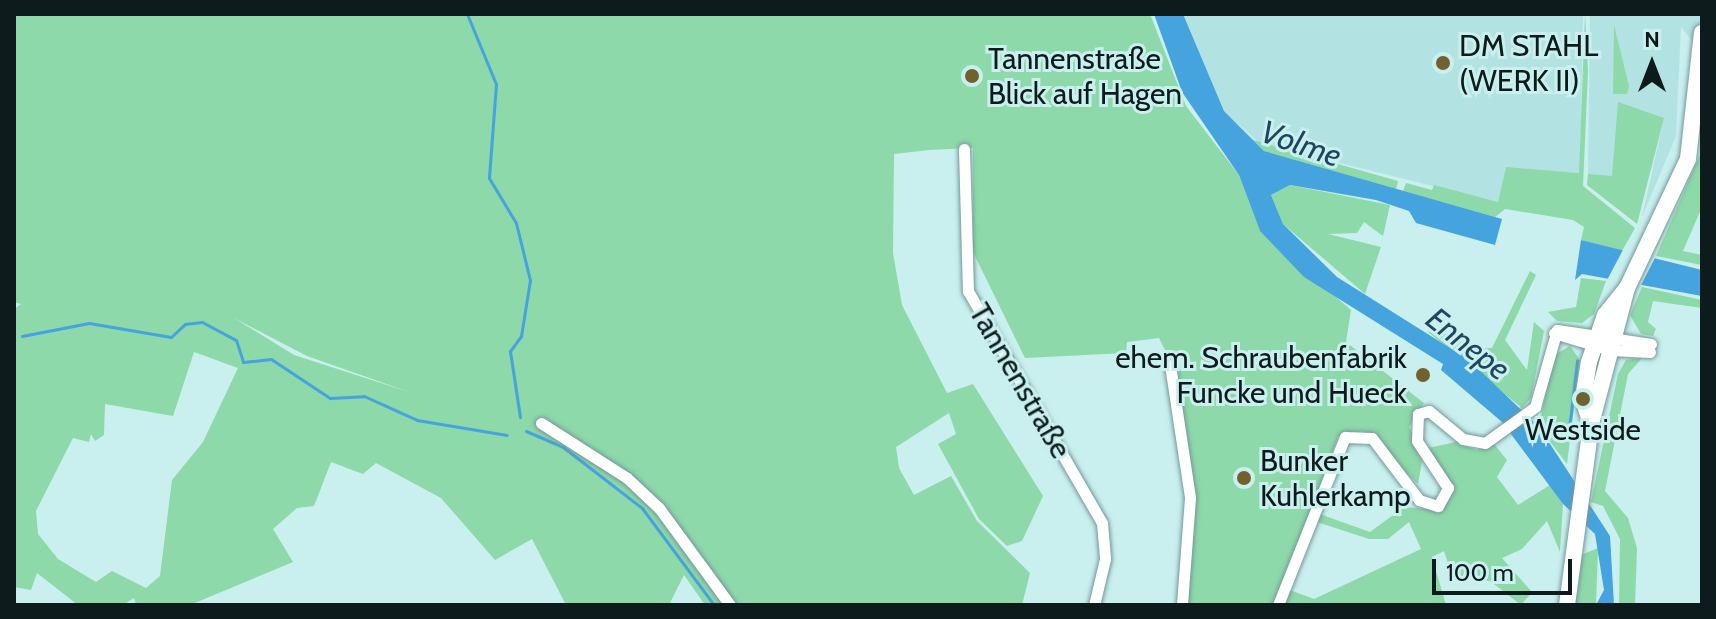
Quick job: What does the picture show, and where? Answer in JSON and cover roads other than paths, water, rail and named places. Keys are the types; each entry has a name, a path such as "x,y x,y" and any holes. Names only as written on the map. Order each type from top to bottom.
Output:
{"main road":[{"path":"1591,424 1583,399 1596,338 1627,288 1688,159 1702,33"},
{"path":"1567,605 1574,526 1591,424 1627,288"}],"street":[{"name":"Tannenstraße","path":"964,149 968,291 1102,523 1105,559 1094,605"},
{"path":"1278,605 1345,437 1372,438 1419,500 1438,506 1448,488 1417,441 1418,414 1429,411 1471,443 1505,428 1537,403 1554,333 1650,348"},
{"path":"1170,365 1190,498 1182,605"},
{"path":"541,423 627,478 659,508 722,602"}],"water":[{"path":"1154,14 1183,14 1224,111 1264,151 1502,219 1495,245 1416,223 1409,211 1376,200 1290,185 1271,195 1283,224 1337,277 1469,360 1539,427 1610,536 1614,605 1596,605 1604,590 1595,534 1563,504 1502,422 1441,370 1443,364 1304,277 1260,231 1239,175 1182,92"},
{"path":"1581,240 1702,270 1702,296 1582,274 1575,280"}],"waterway":[{"path":"467,14 496,84 489,178 516,223 530,280 521,336 510,351 520,417"},
{"path":"22,336 89,323 171,337 185,324 202,322 236,340 243,362 271,359 330,398 364,396 417,420 507,435"},
{"path":"1568,437 1577,361"},
{"path":"1549,433 1568,430"},
{"path":"526,431 563,447 642,508 714,605"}],"place":[{"name":"DM STAHL (WERK II)","path":"1443,63"},
{"name":"Tannenstraße Blick auf Hagen","path":"972,76"},
{"name":"ehem. Schraubenfabrik Funcke und Hueck","path":"1423,375"},
{"name":"Westside","path":"1583,399"},
{"name":"Bunker Kuhlerkamp","path":"1244,478"}],"water label":[{"name":"Volme","path":"1301,144"},
{"name":"Ennepe","path":"1468,344"}]}
